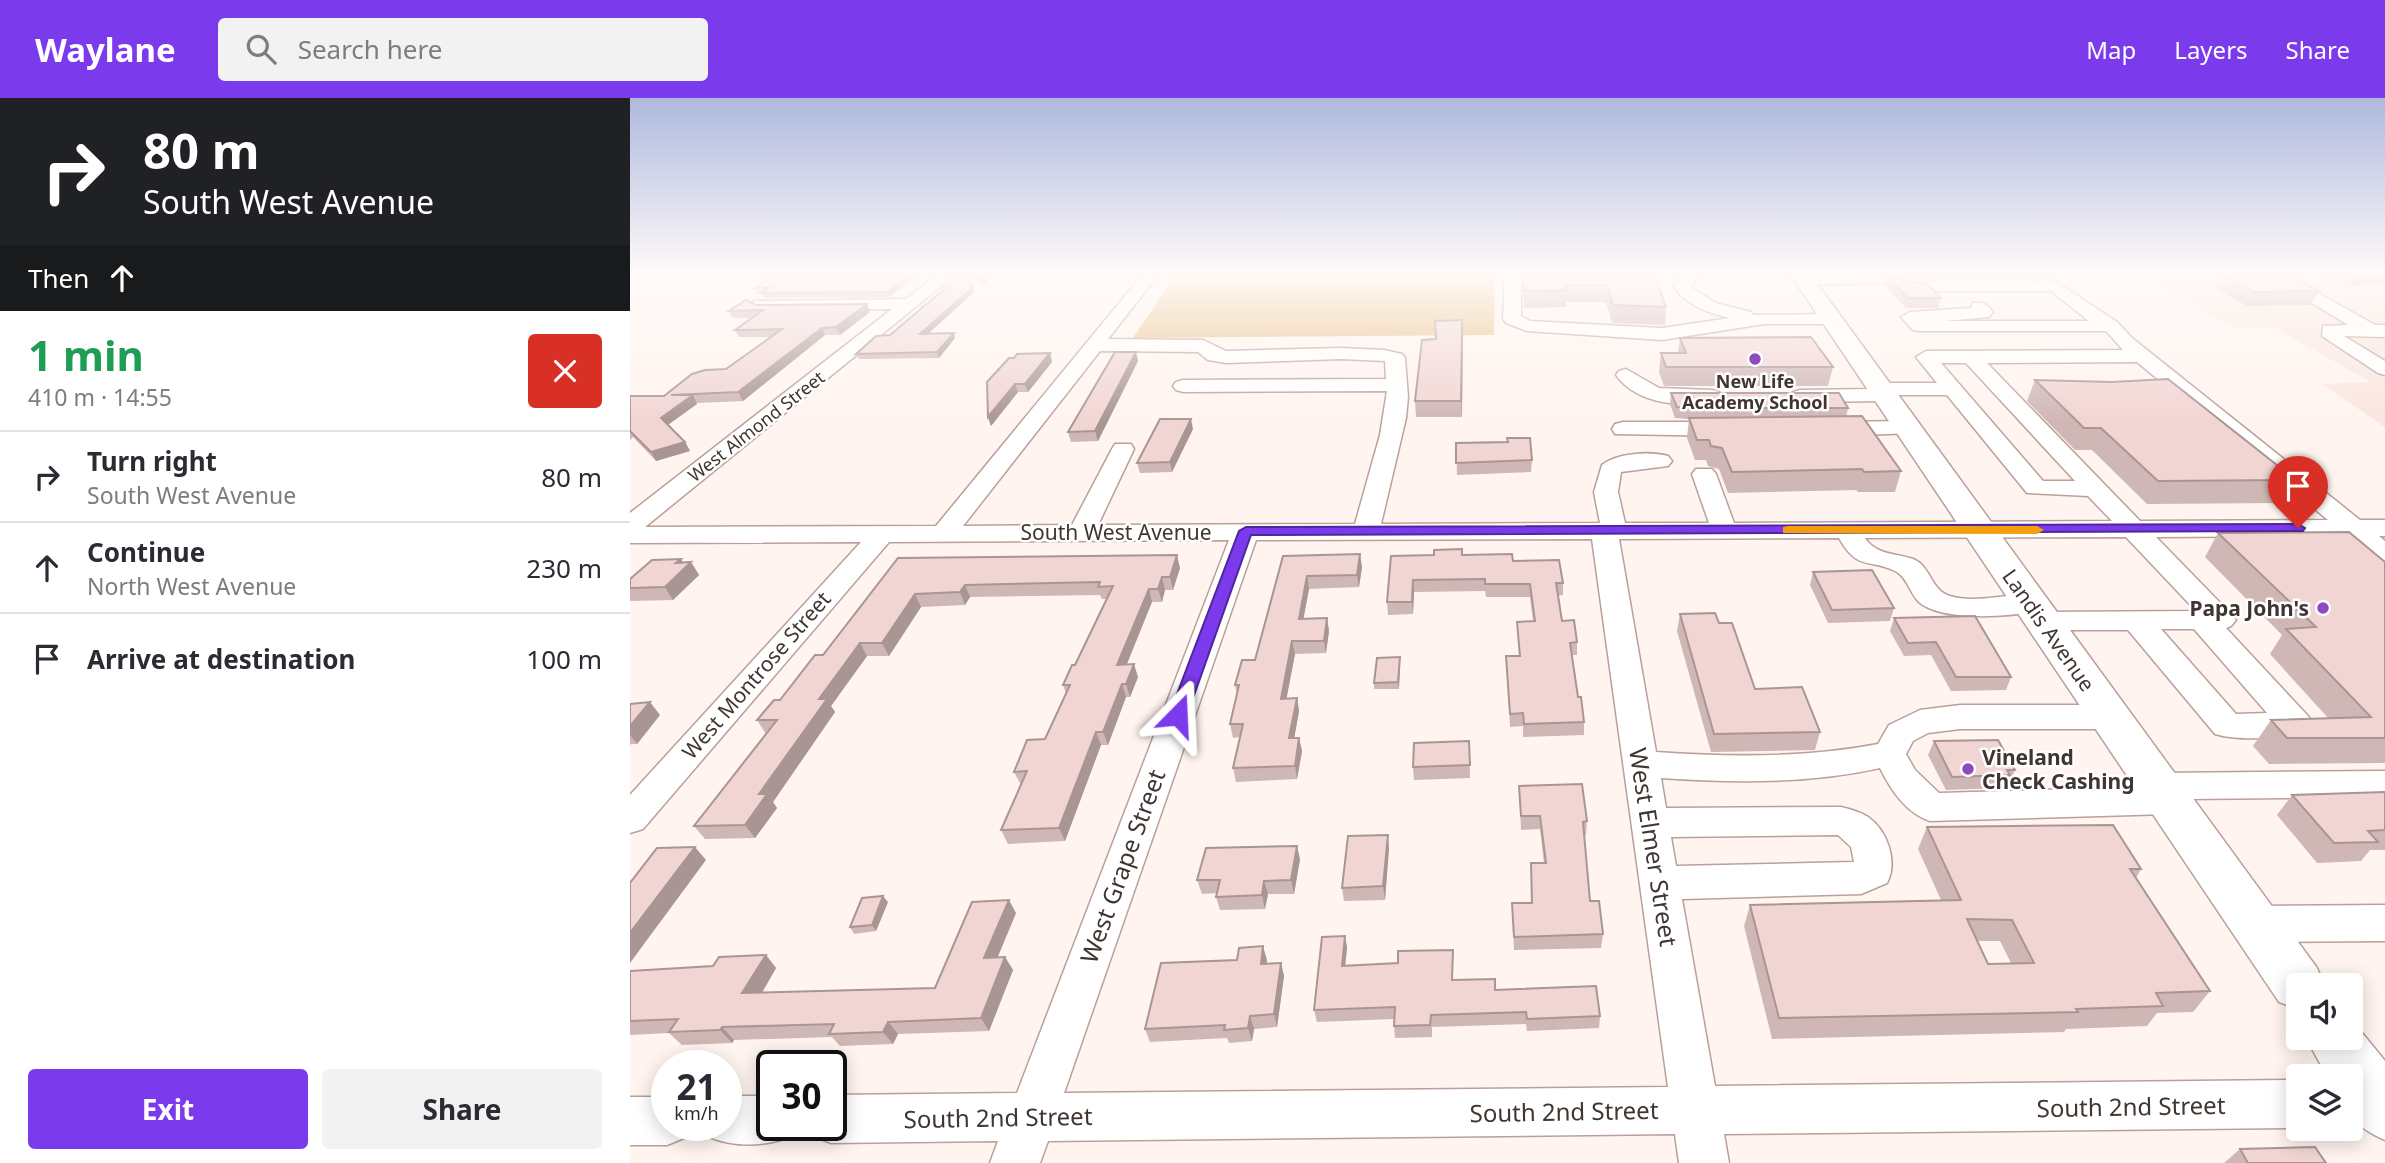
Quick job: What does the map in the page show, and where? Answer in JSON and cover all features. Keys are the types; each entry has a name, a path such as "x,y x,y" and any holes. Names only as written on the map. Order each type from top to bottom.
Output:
{"main road":[{"name":"Landis Avenue","path":"1835,324 2290,973"},
{"path":"2341,1050 2375,1105"}],"street":[{"name":"West Almond Street","path":"630,526 885,324"},
{"path":"944,533 1112,324"},
{"path":"1522,324 1662,334 1732,324"},
{"path":"1917,324 1919,326 2106,325 2114,328 2133,349 2385,554"},
{"path":"2378,331 2330,330 2331,335 2385,369"},
{"path":"1095,345 1203,346 1215,356 1226,357 1390,355 1395,358 1398,398 1388,452 1367,530"},
{"path":"2095,489 2036,488 1926,357 2107,356 2133,349"},
{"path":"1995,383 2130,375 2107,356"},
{"path":"1848,530 1857,549 1879,562 1904,565 1913,572 1929,596 1946,606 2137,621 2221,620 1971,357"},
{"path":"1626,375 1635,387 1646,393 1732,396"},
{"path":"1995,383 2034,389"},
{"path":"2140,383 2176,383"},
{"path":"1183,386 1396,385"},
{"path":"1773,396 1952,388"},
{"path":"1813,429 1908,428"},
{"path":"1623,429 1745,429"},
{"path":"1082,532 1123,449"},
{"name":"West Elmer Street","path":"1660,461 1618,464 1610,470 1606,479 1606,492 1641,764 1704,1163"},
{"path":"1704,474 1724,530"},
{"name":"South West Avenue","path":"630,534 2385,528"},
{"name":"West Grape Street","path":"1014,1163 1246,531"},
{"name":"West Montrose Street","path":"630,819 751,679 883,533"},
{"path":"2137,621 2227,726 2296,724 2202,620"},
{"path":"1641,764 1693,768 1845,764 1889,754 1901,733 1920,722 1959,717 2110,717"},
{"path":"1889,754 1903,779 1930,807 2052,806 2163,793 2385,785"},
{"path":"1651,823 1841,821 1855,825 1864,834 1874,858 1873,872 1861,878 1660,883"},
{"path":"2255,924 2385,923"},
{"name":"South 2nd Street","path":"847,1119 2286,1104"},
{"path":"630,1121 651,1121"}],"shaded area":[{"path":"1143,324 1494,324 1494,335 1133,338"},
{"path":"2228,324 2385,324 2385,427 2322,384 2371,382 2273,327 2235,328"}],"building":[{"path":"744,324 840,324 836,327 822,328 738,392 671,395 693,395 661,418 685,442 651,452 630,431 630,396 664,396 692,374 726,369 782,329 735,330"},
{"path":"903,324 932,324 920,334 954,333 937,352 856,354 876,336 890,335"},
{"path":"1435,324 1462,324 1461,401 1415,401 1422,340 1436,339"},
{"path":"1811,337 1833,367 1666,367 1661,353 1686,353 1680,338"},
{"path":"1115,352 1136,352 1095,431 1068,432"},
{"path":"1050,353 1025,384 1015,384 988,417 987,382 1009,358 1014,358 1017,354"},
{"path":"2168,379 2296,480 2158,481 2101,428 2084,428 2035,380 2112,382"},
{"path":"1671,393 1839,393 1848,408 1682,408 1677,407"},
{"path":"1862,416 1901,471 1864,472 1862,469 1732,472 1722,448 1711,446 1709,440 1697,440 1689,418"},
{"path":"1160,419 1191,419 1170,462 1137,463"},
{"path":"1507,438 1530,438 1532,460 1456,463 1456,443 1508,442"},
{"path":"2349,532 2385,562 2385,738 2287,738 2271,720 2371,717 2286,629 2316,627 2218,533"},
{"path":"1462,549 1462,555 1512,554 1513,561 1559,560 1563,583 1556,583 1562,621 1574,620 1577,642 1570,643 1584,722 1524,724 1523,713 1510,714 1506,656 1520,656 1517,622 1535,621 1530,584 1485,584 1485,579 1413,580 1412,602 1387,602 1391,556 1434,555 1434,550"},
{"path":"1360,554 1357,575 1307,576 1299,619 1327,618 1324,641 1292,641 1281,699 1297,698 1289,738 1299,738 1295,766 1233,768 1243,724 1230,724 1239,685 1235,685 1242,660 1255,660 1283,556"},
{"path":"1177,555 1170,577 1162,577 1158,589 1149,589 1117,665 1134,664 1126,684 1122,684 1103,732 1096,732 1059,828 1001,830 1027,771 1014,772 1027,740 1045,739 1070,685 1063,685 1113,586 1098,587 1100,582 965,585 960,592 915,594 882,643 860,643 819,699 827,699 759,794 767,794 745,825 694,826 777,720 757,720 774,700 780,700 815,655 823,655 898,558"},
{"path":"681,559 676,563 691,562 665,587 630,588 630,579 652,560"},
{"path":"1872,570 1894,608 1832,610 1813,572"},
{"path":"1715,613 1719,623 1732,623 1755,689 1802,687 1820,732 1714,734 1680,614"},
{"path":"1975,616 2011,677 1956,677 1936,642 1908,643 1894,618"},
{"path":"1400,657 1398,682 1374,683 1377,658"},
{"path":"650,702 630,726 630,704"},
{"path":"1998,740 2015,770 2007,770 2010,775 1952,777 1934,741"},
{"path":"1469,741 1470,765 1413,767 1414,743"},
{"path":"1582,784 1587,821 1583,822 1590,901 1599,901 1603,934 1514,937 1512,903 1532,903 1531,863 1546,863 1540,816 1521,816 1519,786"},
{"path":"2385,792 2385,830 2368,831 2378,842 2334,843 2292,795"},
{"path":"2113,825 2141,869 2130,869 2210,991 2156,993 2163,1006 2076,1009 2078,1012 1779,1018 1750,905 1961,900 1927,827","holes":["1967,919 2012,920 2034,963 1988,964"]},
{"path":"1388,835 1383,886 1342,888 1348,836"},
{"path":"1297,846 1291,880 1264,881 1262,895 1216,897 1220,880 1197,880 1206,848"},
{"path":"695,847 630,933 630,883 657,848"},
{"path":"883,896 872,925 850,927 862,898"},
{"path":"1009,900 984,958 1005,957 981,1018 888,1022 883,1032 829,1034 834,1024 722,1027 720,1030 669,1032 678,1019 630,1021 630,971 713,966 719,957 766,955 742,993 935,988 972,902"},
{"path":"1345,936 1342,966 1398,963 1398,951 1453,950 1452,980 1495,979 1495,990 1596,986 1600,1016 1527,1019 1526,1012 1431,1015 1430,1025 1394,1026 1395,1007 1314,1010 1322,937"},
{"path":"1263,946 1261,964 1281,963 1274,1014 1250,1016 1248,1028 1224,1030 1225,1025 1145,1029 1161,963 1237,960 1239,948"},
{"path":"2315,1147 2326,1163 2248,1163 2240,1149"}],"slow traffic":[{"path":"1788,530 2037,530"}],"place":[{"name":"New Life Academy School","path":"1755,359"},
{"name":"Papa John's","path":"2323,608"},
{"name":"Vineland Check Cashing","path":"1968,769"}],"route":[{"path":"1178,715 1246,531 2298,528"}]}
